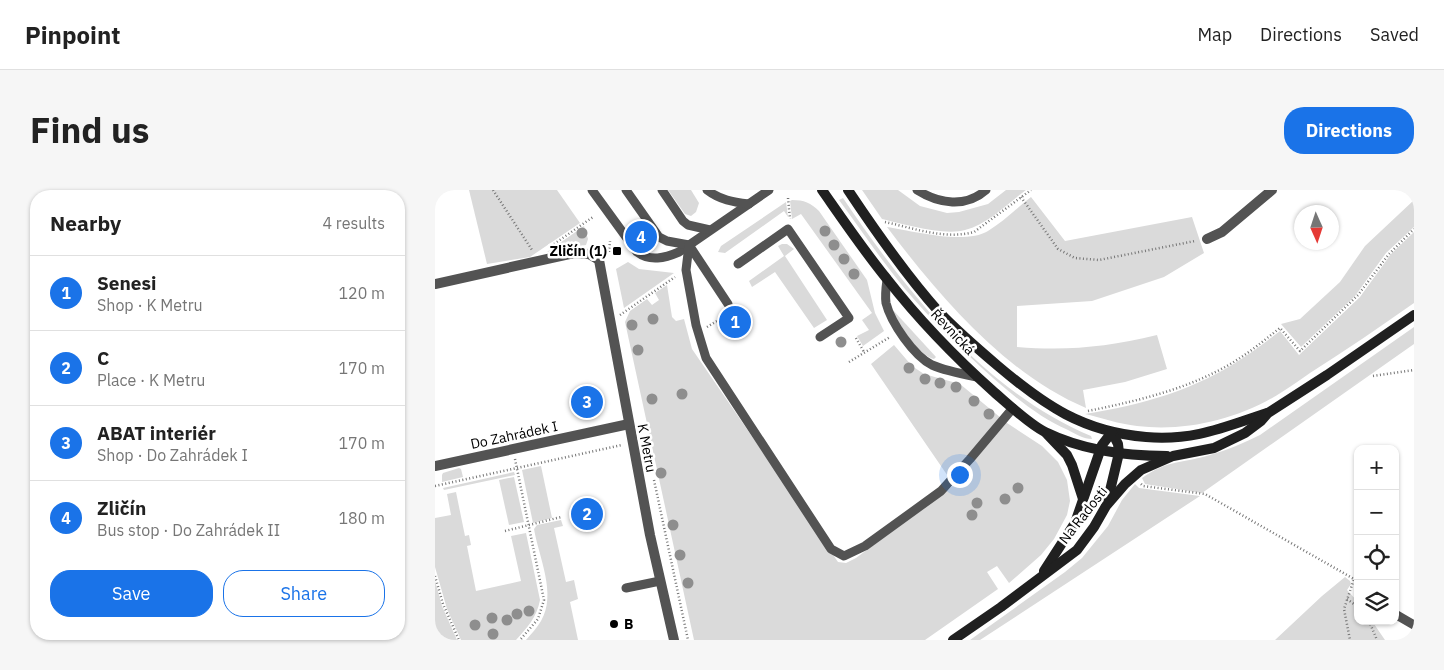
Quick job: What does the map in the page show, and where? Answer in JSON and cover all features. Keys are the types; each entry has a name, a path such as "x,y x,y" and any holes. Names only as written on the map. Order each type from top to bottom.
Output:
{"main road":[{"name":"Řevnická","path":"822,190 887,280 977,377 1013,408 1044,431 1101,450"},
{"name":"Řevnická","path":"848,190 905,272 940,313 979,350 1038,398 1066,416 1093,427 1112,432"},
{"name":"Na Radosti","path":"1101,450 1144,456 1173,456 1214,448 1230,442 1253,428 1268,413 1414,315"},
{"name":"Na Radosti","path":"1041,576 1075,523 1104,441 1112,432 1145,437 1187,436 1218,430 1268,413"},
{"path":"1044,431 1067,455 1083,499"},
{"path":"1106,506 1119,453 1118,444 1112,432"},
{"name":"Na Radosti","path":"953,640 1077,550 1094,527 1106,506 1125,484 1141,470 1173,456"}],"street":[{"path":"1207,238 1221,232 1272,190"},
{"name":"K Metru","path":"540,261 574,253 589,254 599,260 629,424 660,581 674,640"},
{"path":"435,284 540,261"},
{"name":"Do Zahrádek I","path":"435,466 629,424"}],"lane":[{"path":"592,190 640,254 651,258 664,257 679,252 769,190"},
{"path":"626,190 659,237 667,241 689,245 728,304"},
{"path":"662,190 683,221 710,230"},
{"path":"707,190 715,197 724,200 749,204"},
{"path":"917,190 937,200 950,202 967,200 986,190"},
{"path":"738,264 788,229 849,318 820,337"},
{"path":"689,245 686,270 696,325 706,358 831,549 844,556 865,546 941,491 1013,408"},
{"path":"887,280 886,300 888,310 914,350 938,367 977,377"},
{"path":"626,588 660,581"},
{"path":"1399,616 1414,625"}],"path":[{"path":"493,190 540,261"},
{"path":"881,221 933,233 964,235 974,232 1031,190"},
{"path":"1021,197 1058,248 1070,256 1086,260 1099,260 1207,238"},
{"path":"788,198 791,220"},
{"path":"540,261 542,252 593,217"},
{"path":"1085,411 1149,398 1191,383 1243,357 1280,328 1300,351 1359,295 1389,254 1414,229"},
{"path":"609,254 610,241"},
{"path":"620,315 675,277"},
{"path":"706,328 717,321"},
{"path":"849,362 891,336"},
{"path":"856,338 865,352"},
{"path":"1373,376 1414,370"},
{"path":"435,486 633,443"},
{"path":"517,468 544,600 538,619 521,640"},
{"path":"1138,482 1143,486 1205,494 1354,579 1344,609 1350,640"},
{"path":"505,531 561,518"},
{"path":"435,576 443,604 459,640"},
{"path":"1347,599 1354,603"},
{"path":"1371,625 1377,640"}],"shaded area":[{"path":"469,190 557,190 580,223 530,257 487,264"},
{"path":"668,190 691,190 699,203 696,212 691,216 685,214"},
{"path":"862,190 898,190 920,206 947,213 959,212 988,204 1006,190 1026,190 982,223 965,230 946,232 923,229 882,219"},
{"path":"1031,197 1065,241 1192,217 1204,253 1164,277 1092,301 1017,306 1017,347 1087,347 1157,335 1167,369 1125,382 1083,390 1086,408 1056,393 1028,375 976,331 951,306 887,227 939,236 966,237 978,235 994,227"},
{"path":"843,198 893,268 921,303 983,366 1016,393 1052,417 1091,436 1092,439 1080,436 1048,420 1029,407 1010,393 959,346 896,278 839,200"},
{"path":"1414,200 1414,227 1386,253 1355,296 1301,347 1281,324 1300,319 1340,282 1365,246"},
{"path":"790,201 807,202 819,211 867,280 875,313 884,331 863,346 857,336 869,330 862,320 872,313 801,214 792,219"},
{"path":"786,202 788,217 784,211 725,253 718,252 721,246"},
{"path":"584,226 588,239 586,245 547,252"},
{"path":"1414,232 1414,303 1266,401 1249,410 1231,416 1193,425 1174,427 1130,425 1085,414 1147,401 1206,379 1253,352 1280,331 1299,355 1360,297 1391,254"},
{"path":"787,244 794,249 785,256 827,320 814,328 775,272 752,287 749,281 784,256 778,246"},
{"path":"628,262 639,269 674,273 624,308 616,269"},
{"path":"667,285 672,317 676,321 684,319 692,349 838,562 846,563 856,558 954,485 871,364 894,345 912,366 924,374 960,384 1007,423 1042,446 1058,462 1067,480 1070,501 1067,515 1054,539 1041,555 1009,583 997,566 987,572 998,589 925,640 694,640 625,322 630,311 647,299 652,305 659,300 655,293"},
{"path":"892,309 936,357 934,359 928,357 916,346"},
{"path":"1414,327 1414,344 1202,493 1145,484 1142,478 1160,468 1216,453 1260,435"},
{"path":"541,466 552,518 533,523 522,470"},
{"path":"459,468 463,477 442,482 443,473"},
{"path":"514,472 515,475 444,490 443,488"},
{"path":"514,477 524,522 509,525 499,480"},
{"path":"1135,484 1139,488 1200,496 980,640 970,640 1082,558 1108,526 1122,500"},
{"path":"456,492 465,536 469,535 471,545 467,546 476,591 521,581 511,536 526,533 540,600 539,606 528,627 516,640 461,640 447,609 435,567 435,518 451,515 447,494"},
{"path":"561,520 563,526 554,528 566,582 574,580 578,599 570,602 578,640 526,640 541,621 547,599 545,576 534,529 537,525"},
{"path":"1345,577 1351,584 1347,590 1354,598 1354,625 1375,625 1385,640 1275,640"},
{"path":"435,581 442,606 457,640 435,640"}],"place":[{"name":"Zličín","path":"641,237"},
{"name":"Zličín (1)","path":"617,251"},
{"name":"Senesi","path":"735,322"},
{"name":"ABAT interiér","path":"587,402"},
{"name":"C","path":"587,514"},
{"name":"B","path":"614,624"}]}
